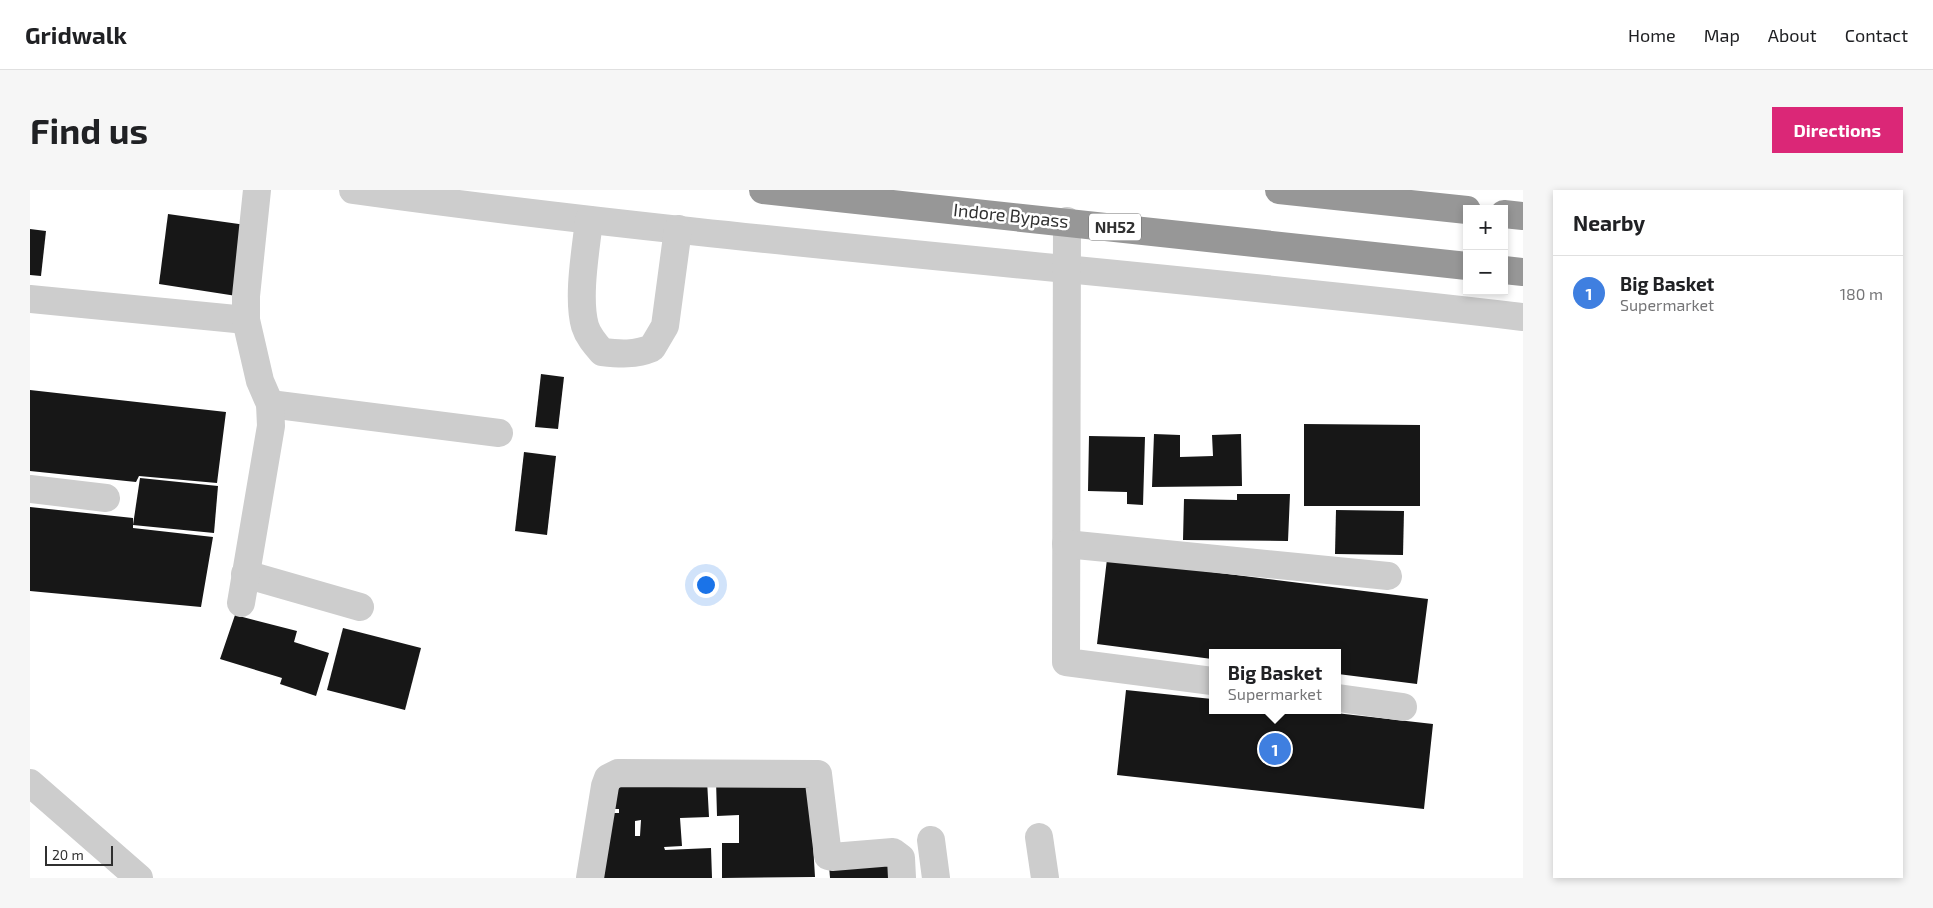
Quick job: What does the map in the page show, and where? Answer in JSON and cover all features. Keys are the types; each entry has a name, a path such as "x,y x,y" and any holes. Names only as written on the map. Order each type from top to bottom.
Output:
{"highway":[{"name":"Indore Bypass","path":"763,190 1067,221 1463,266"},
{"path":"1279,190 1463,210"},
{"path":"1508,214 1523,216"},
{"path":"1508,270 1523,272"}],"street":[{"path":"241,603 271,426 270,404 260,381 246,320 246,296 257,190"},
{"path":"354,190 589,220 1352,296 1523,317"},
{"path":"589,220 582,290 585,325 592,340 602,352 620,354 638,353 652,348 665,326 678,229"},
{"path":"1067,221 1066,662 1209,682"},
{"path":"30,298 246,320"},
{"path":"270,404 499,433"},
{"path":"30,489 106,498"},
{"path":"1066,544 1388,576"},
{"path":"245,574 360,608"},
{"path":"1341,698 1403,707"},
{"path":"590,878 605,786 608,778 618,773 818,774 828,856 832,858 893,852 901,858 902,878"},
{"path":"30,783 139,878"},
{"path":"1039,838 1045,878"},
{"path":"931,840 936,878"}],"building":[{"path":"168,214 253,226 243,297 159,284"},
{"path":"30,229 46,231 41,276 30,275"},
{"path":"541,374 564,377 558,429 535,427"},
{"path":"30,390 226,412 217,483 139,476 136,482 30,471"},
{"path":"1304,424 1420,425 1420,506 1304,506"},
{"path":"1154,434 1180,435 1180,457 1213,456 1212,435 1241,434 1242,486 1152,487"},
{"path":"1089,436 1145,437 1143,505 1127,504 1127,492 1088,491"},
{"path":"524,452 556,456 547,535 515,531"},
{"path":"140,478 218,486 214,533 133,525"},
{"path":"1237,494 1290,494 1288,541 1183,540 1184,499 1237,500"},
{"path":"30,507 133,518 133,528 213,537 201,607 30,591"},
{"path":"1336,510 1404,511 1403,555 1335,554"},
{"path":"1107,559 1428,599 1417,684 1341,674 1341,649 1209,649 1209,659 1097,644"},
{"path":"235,615 297,631 294,642 329,653 316,696 280,684 282,678 220,659"},
{"path":"343,628 421,648 405,710 327,690"},
{"path":"1126,690 1209,699 1209,714 1341,714 1433,724 1424,809 1117,775"},
{"path":"615,778 707,780 709,817 680,818 682,846 664,847 665,850 711,848 712,878 599,878 606,813 619,813 619,809 610,809","holes":["641,820 640,836 635,836 635,821"]},
{"path":"809,778 815,877 722,878 722,843 739,843 739,815 717,816 716,780"},
{"path":"889,862 890,878 830,878 829,865"}],"place":[{"name":"Big Basket","path":"1275,749"}]}
